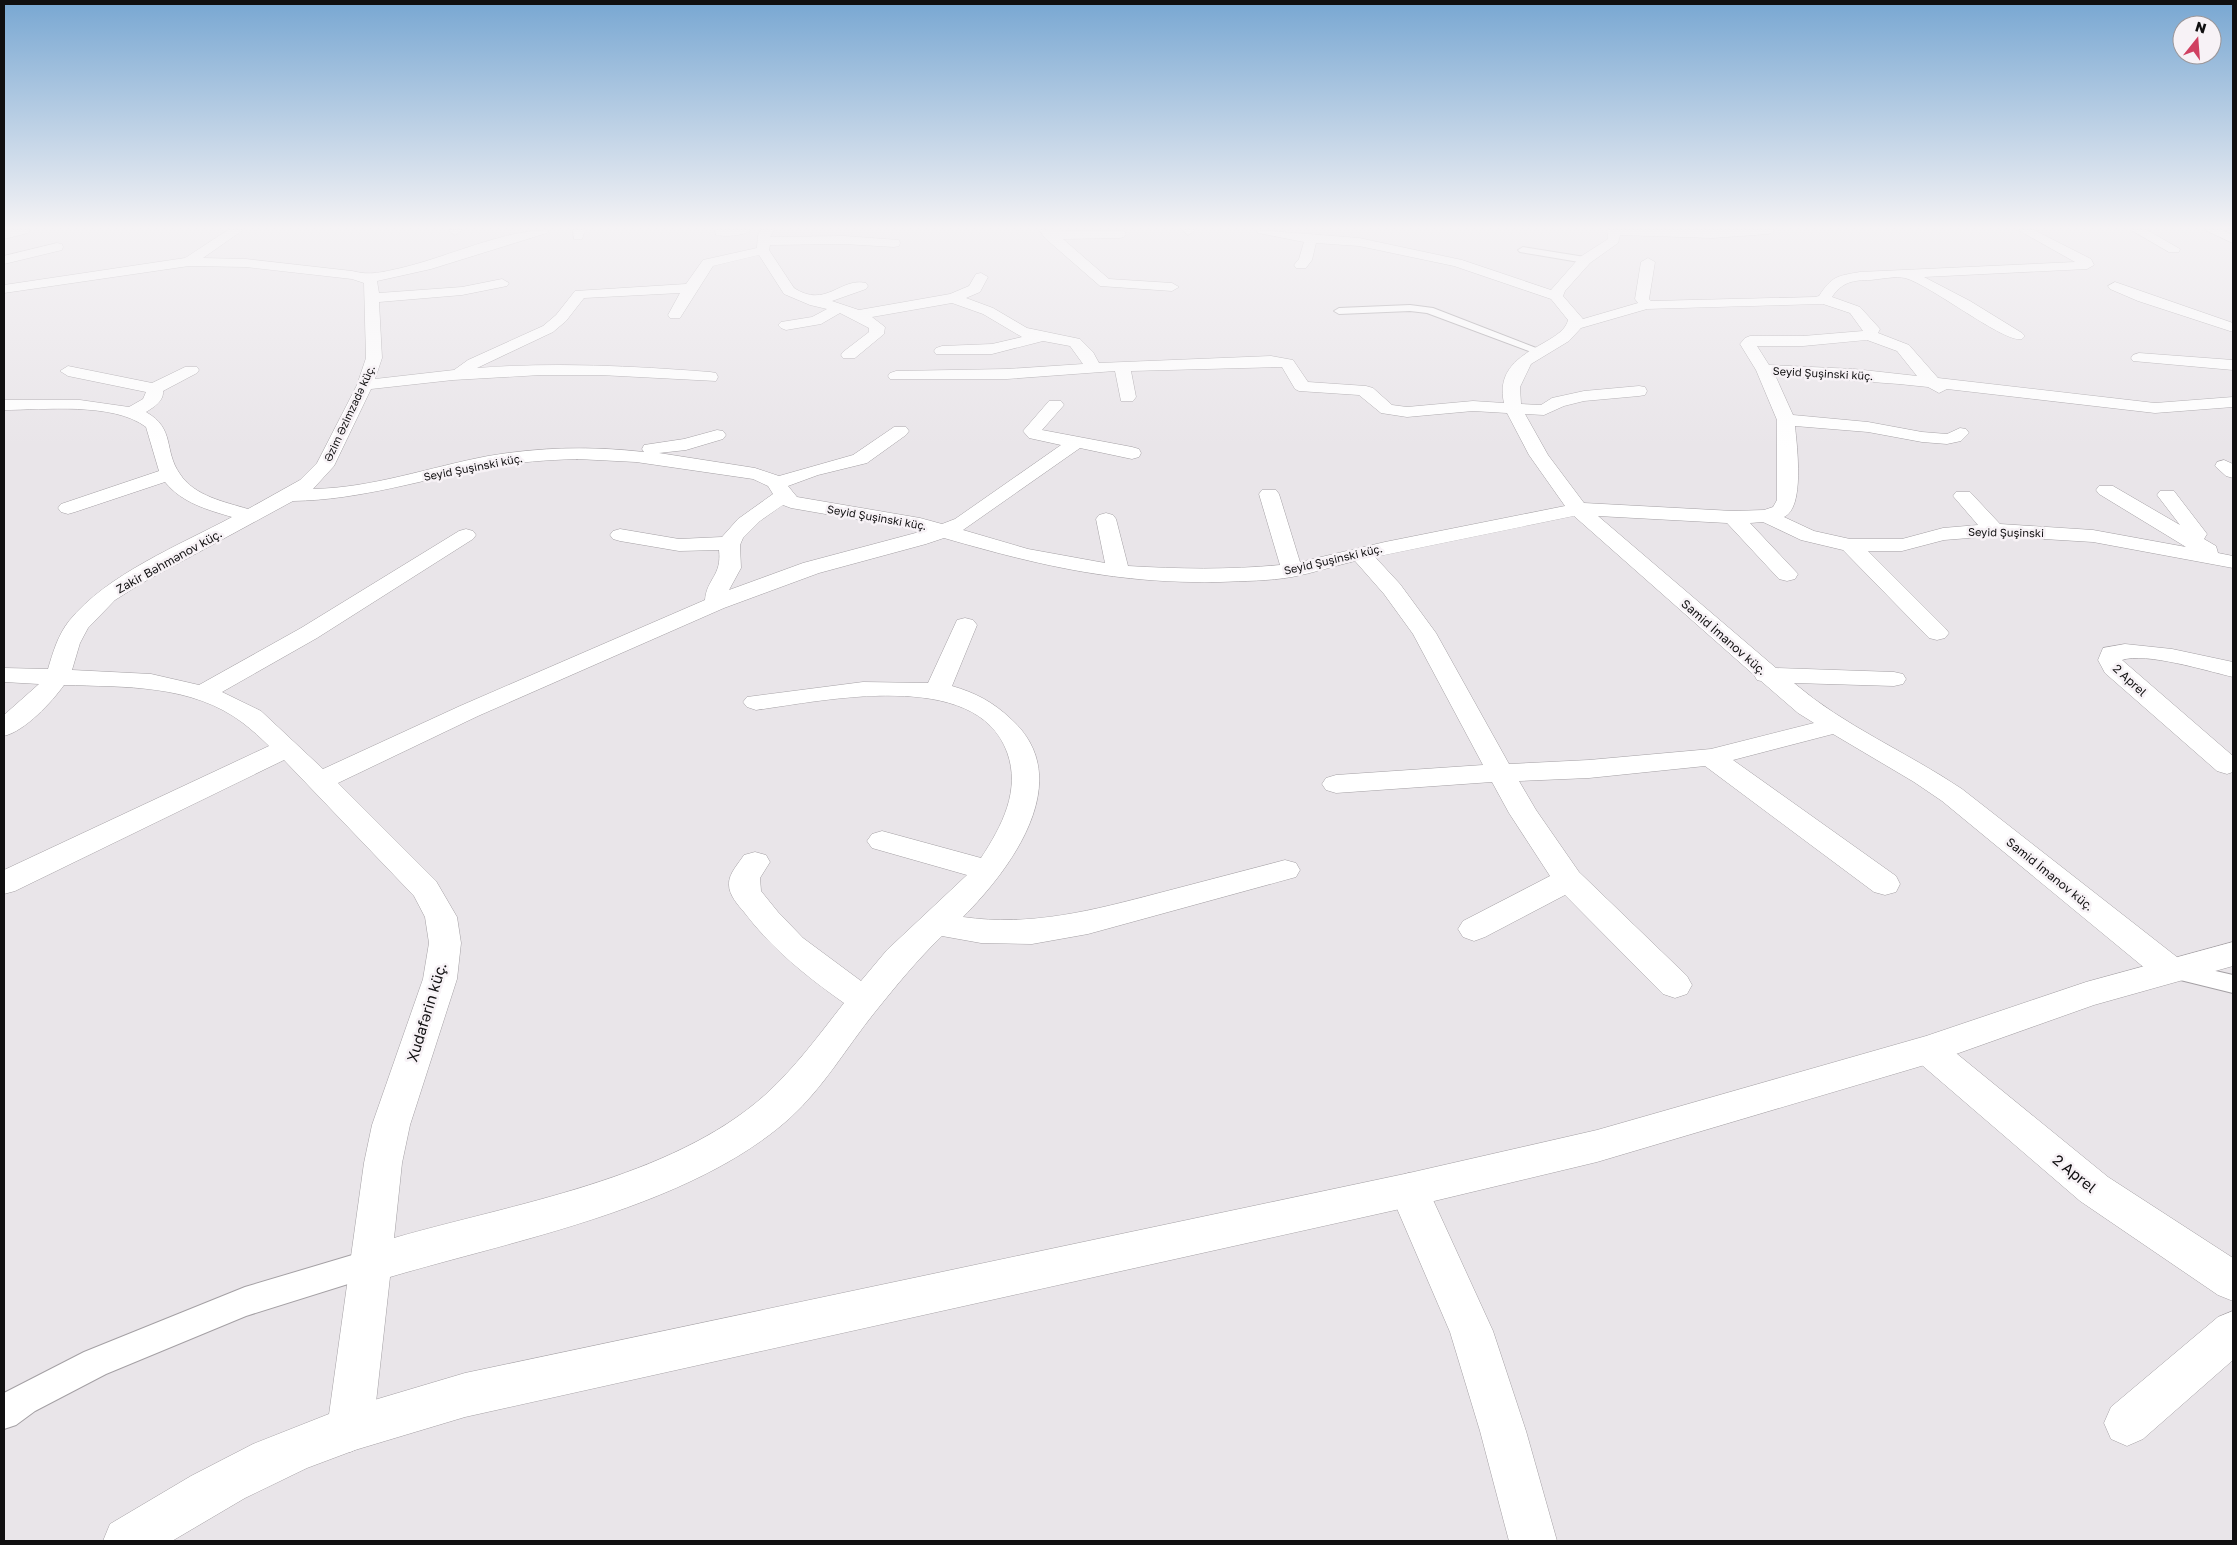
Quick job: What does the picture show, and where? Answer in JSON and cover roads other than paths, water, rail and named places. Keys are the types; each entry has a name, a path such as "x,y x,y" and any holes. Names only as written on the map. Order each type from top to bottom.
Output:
{"street":[{"name":"Əzim Əzimzadə küç.","path":"251,516 289,496 306,484 325,466 365,385 374,358 370,302"},
{"path":"459,374 483,358 549,328 559,320 569,302"},
{"path":"675,315 682,302"},
{"path":"815,302 856,315 871,322 878,331 849,355"},
{"path":"856,315 930,302"},
{"path":"968,302 1015,329 1039,337 1075,342 1087,354 1093,368"},
{"path":"1562,302 1575,316 1577,324 1592,322 1647,305 1802,302"},
{"path":"1833,302 1855,310 1872,329 1869,335"},
{"path":"1961,302 2017,336"},
{"path":"2154,302 2233,328"},
{"path":"786,325 816,321 837,309"},
{"name":"Samid İmanov küç.","path":"1577,324 1564,338 1524,362 1514,379 1511,396 1517,417 1557,485 1578,509 1766,675 1807,708 1834,726 1879,750 1952,795 2170,970"},
{"path":"1764,370 1748,344 1750,341 1802,341 1869,335 1884,339 1903,348 1931,382 1962,405"},
{"path":"942,351 981,351 1039,337"},
{"path":"2138,358 2233,365"},
{"path":"896,376 1007,374 1122,366 1282,362 1288,365 1300,385 1305,387 1360,390 1367,392 1387,409 1396,412 1473,406 1544,410 1613,408"},
{"path":"1122,366 1127,397"},
{"path":"68,371 154,389 191,370"},
{"path":"365,385 459,374 600,370 710,377"},
{"name":"Seyid Şuşinski küç.","path":"289,496 330,496 537,454 648,453 769,478 791,502 886,517 944,531 1030,556 1118,572 1221,576 1292,570 1385,548 1578,509 1733,517 1766,516 1780,511 1787,500 1786,420 1764,370 1837,372 2124,406 2155,408 2233,402"},
{"path":"132,413 149,403 155,396 154,389"},
{"path":"1544,410 1558,402 1584,396 1638,391"},
{"path":"4,405 95,406 132,413 152,422 169,474 178,484 199,498 251,516"},
{"path":"1055,405 1032,431 1035,434 1075,444 1132,453"},
{"path":"1786,420 1868,427 1922,437 1947,439 1955,438 1960,433"},
{"path":"648,453 657,431"},
{"path":"716,603 716,593 729,569 731,560 729,543 742,527 779,490 811,471 860,458 900,431"},
{"path":"648,453 717,436"},
{"path":"1922,437 1925,457"},
{"path":"320,781 469,710 716,603 811,568 944,531 962,523 1075,444"},
{"path":"68,508 169,474"},
{"name":"Seyid Şuşinski","path":"2106,490 2229,564"},
{"path":"1269,494 1292,570"},
{"path":"2167,495 2197,534 2192,541"},
{"path":"1963,496 1994,530"},
{"name":"Zakir Bəhmənov küç.","path":"4,728 44,696 58,676 68,642 78,625 107,596 134,578 251,516"},
{"name":"Seyid Şuşinski","path":"1766,516 1808,536 1850,545 1902,545 1943,534 1994,530 2093,536 2229,564"},
{"path":"1733,517 1787,574"},
{"path":"1106,519 1118,572"},
{"path":"202,693 310,633 466,535"},
{"path":"620,535 679,545 729,543"},
{"path":"1850,545 1937,633"},
{"path":"1361,555 1392,589 1419,626 1524,813 1568,880 1676,985"},
{"path":"937,691 965,625"},
{"name":"2 Aprel","path":"2227,765 2114,668 2110,660 2112,653 2131,652 2233,670"},
{"name":"Xudafərin küç.","path":"4,675 152,681 202,693 230,704 252,717 320,781 425,889 441,917 445,943 440,979 391,1125 369,1264 350,1429"},
{"path":"1766,675 1894,680"},
{"path":"369,1264 591,1202 692,1164 764,1116 800,1082 900,959 988,870 1002,849 1024,796 1027,772 1017,741 1005,727 968,699 937,691 881,690 838,692 756,702"},
{"path":"1336,784 1443,775 1590,769 1711,757 1834,726"},
{"path":"4,882 287,748"},
{"path":"1711,757 1885,884"},
{"path":"882,841 988,870"},
{"path":"755,862 745,876 744,889 761,913 794,950 864,1002"},
{"path":"936,924 981,931 1042,930 1088,923 1284,870"},
{"path":"1474,929 1568,880"},
{"path":"128,1541 186,1503 291,1452 350,1429 465,1394 1409,1190 1597,1146 1928,1050 2086,994 2233,954"},
{"name":"2 Aprel","path":"1928,1050 2094,1189 2233,1281"},
{"path":"1409,1190 1471,1331 1503,1431 1532,1541"},
{"path":"2127,1422 2233,1332"}],"lane":[{"path":"1339,311 1410,308 1429,310 1538,352"},
{"path":"2170,970 2233,984"},
{"path":"4,1414 23,1399 95,1363 245,1302 369,1264"}]}
